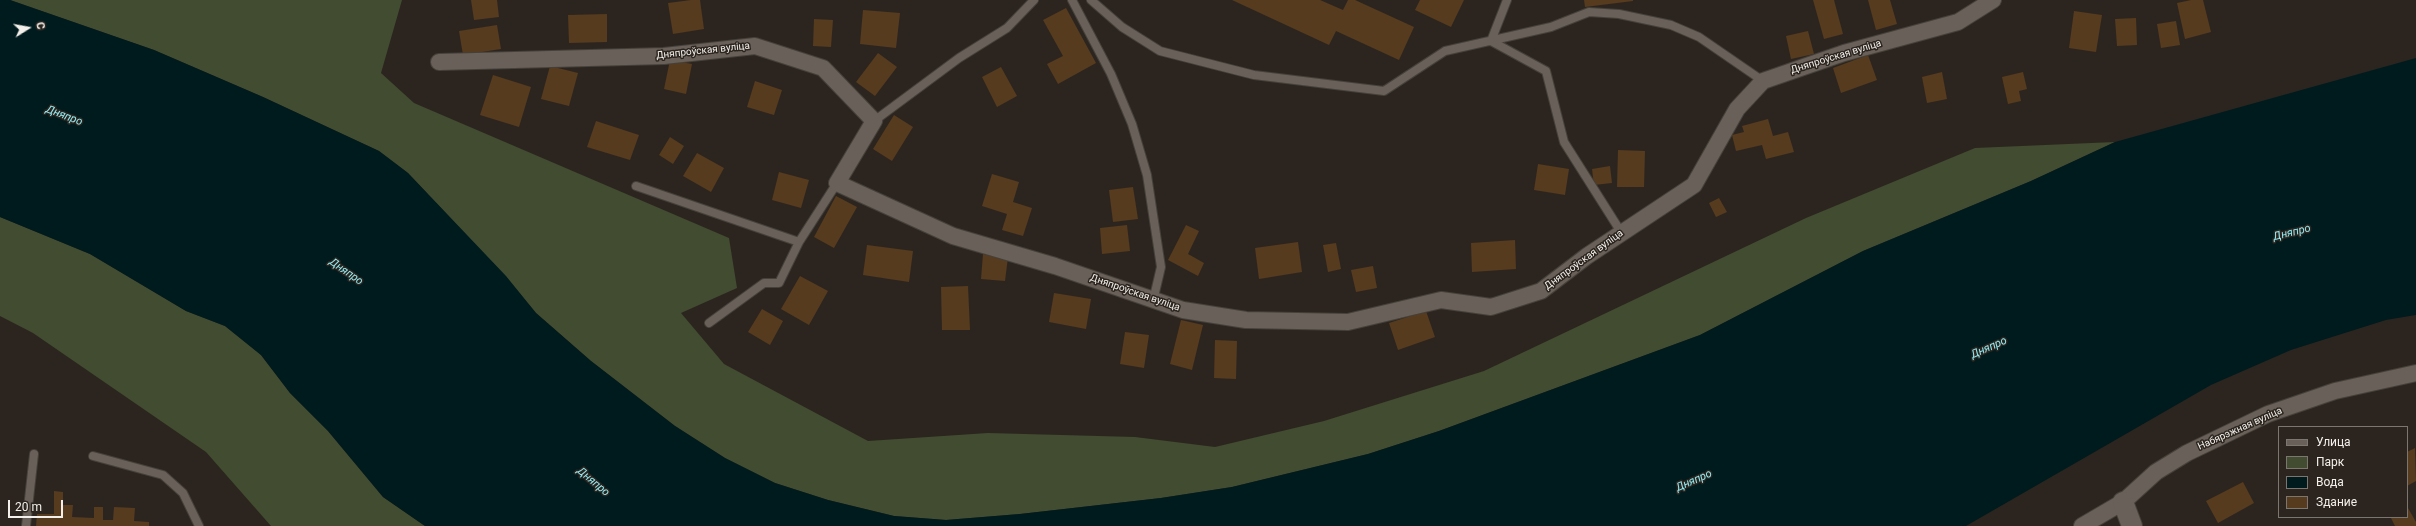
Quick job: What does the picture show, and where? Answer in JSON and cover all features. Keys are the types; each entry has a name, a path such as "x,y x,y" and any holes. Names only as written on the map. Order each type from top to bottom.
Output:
{"street":[{"name":"Дняпроўская вуліца","path":"837,183 953,236 1055,266 1153,301 1184,310 1246,320 1348,322 1441,300 1491,307 1541,291 1622,232 1694,185 1737,109 1763,81 1844,53 1958,22 1993,0"},
{"name":"Дняпроўская вуліца","path":"438,62 664,56 755,46 823,68 874,121"},
{"path":"837,183 874,121"},
{"name":"Набярэжная вуліца","path":"2082,526 2123,502 2156,472 2187,453 2268,414 2336,391 2416,373"},
{"path":"2123,502 2132,526"}],"lane":[{"path":"874,121 959,58 1007,28 1034,0"},
{"path":"1072,0 1111,74 1132,124 1147,175 1161,268 1153,301"},
{"path":"1091,0 1122,27 1160,51 1254,75 1384,90 1445,51 1551,27 1589,12 1619,14 1671,25 1698,37 1763,81"},
{"path":"1491,41 1507,0"},
{"path":"1491,41 1546,71 1564,142 1622,232"},
{"path":"709,323 764,283 780,283 799,242 837,183"},
{"path":"636,186 799,242"},
{"path":"26,526 34,454"},
{"path":"93,456 163,475 183,493 199,526"}],"green space":[{"path":"10,0 402,0 381,73 414,103 729,238 737,288 681,313 724,364 868,441 988,433 1135,437 1215,447 1324,421 1484,371 1806,218 1975,148 2115,142 2031,181 1863,251 1700,335 1439,431 1368,454 1232,487 1161,498 1020,514 946,520 894,516 828,500 775,483 725,458 675,426 591,361 536,313 505,276 408,173 379,151 263,97 154,50"},
{"path":"0,217 90,254 186,311 225,326 261,355 290,393 328,431 383,497 425,526 271,526 206,452 33,333 0,316"}],"water":[{"name":"Дняпро","path":"0,0 10,0 154,50 263,97 379,151 408,173 506,276 536,313 591,361 675,426 725,458 775,483 828,500 894,516 946,520 1020,514 1161,498 1232,487 1368,454 1439,431 1700,335 1863,251 2031,181 2115,142 2416,58 2416,315 2386,320 2291,350 2211,385 1966,526 425,526 383,497 328,431 290,393 261,355 225,326 186,311 90,254 0,217"}],"building":[{"path":"471,0 497,0 499,17 474,20"},
{"path":"700,0 704,29 673,34 668,3"},
{"path":"1232,0 1320,0 1343,10 1348,0 1355,0 1414,27 1399,60 1336,31 1329,45"},
{"path":"1420,0 1464,0 1451,27 1415,10"},
{"path":"1584,0 1633,0 1633,1 1585,7"},
{"path":"1813,0 1834,0 1843,34 1824,39"},
{"path":"1868,0 1890,0 1897,24 1876,30"},
{"path":"2191,0 2203,0 2211,32 2185,39 2177,3"},
{"path":"1066,8 1096,63 1058,84 1047,64 1063,56 1043,20"},
{"path":"863,10 900,13 896,48 860,44"},
{"path":"2074,11 2102,15 2096,52 2069,48"},
{"path":"607,14 607,42 569,43 568,15"},
{"path":"2136,18 2137,45 2117,46 2115,19"},
{"path":"814,19 833,20 831,47 813,46"},
{"path":"2176,21 2180,45 2161,48 2157,24"},
{"path":"497,25 501,49 463,55 459,31"},
{"path":"1808,31 1814,54 1791,59 1786,36"},
{"path":"878,53 897,67 875,96 856,82"},
{"path":"1868,55 1877,80 1841,93 1833,68"},
{"path":"670,60 692,64 686,94 664,89"},
{"path":"550,66 578,73 569,106 541,99"},
{"path":"1001,67 1017,96 997,107 982,77"},
{"path":"1942,72 1947,99 1927,103 1922,77"},
{"path":"2023,72 2027,89 2019,91 2021,101 2008,104 2002,77"},
{"path":"493,75 531,87 519,127 480,115"},
{"path":"755,81 782,90 774,115 747,107"},
{"path":"894,115 913,127 892,161 873,149"},
{"path":"1768,119 1773,136 1788,132 1794,152 1766,159 1762,145 1736,151 1732,135 1744,132 1742,126"},
{"path":"596,121 639,135 630,160 587,147"},
{"path":"670,137 684,146 673,164 659,155"},
{"path":"1618,150 1645,151 1644,187 1617,187"},
{"path":"697,153 724,168 711,192 683,176"},
{"path":"1538,164 1569,169 1565,195 1534,190"},
{"path":"1610,166 1612,183 1594,185 1592,169"},
{"path":"779,172 809,180 801,208 772,200"},
{"path":"992,174 1019,182 1013,202 1032,208 1023,236 1002,230 1007,214 982,206"},
{"path":"1133,187 1138,219 1113,222 1109,190"},
{"path":"836,196 857,207 834,248 814,237"},
{"path":"1719,198 1727,212 1716,217 1709,203"},
{"path":"1127,225 1130,251 1102,254 1100,228"},
{"path":"1186,225 1199,231 1188,254 1204,263 1198,276 1168,260"},
{"path":"1515,240 1516,269 1472,272 1471,243"},
{"path":"1298,242 1302,272 1259,279 1255,248"},
{"path":"1336,243 1341,269 1328,272 1323,245"},
{"path":"867,245 913,251 909,282 863,275"},
{"path":"983,254 1008,257 1005,281 981,279"},
{"path":"1373,266 1377,288 1356,292 1351,270"},
{"path":"800,276 828,291 809,325 781,309"},
{"path":"968,286 970,330 942,330 941,287"},
{"path":"1054,293 1091,299 1086,329 1049,322"},
{"path":"762,309 783,321 770,345 748,332"},
{"path":"1426,311 1435,337 1398,350 1389,323"},
{"path":"1181,320 1203,325 1192,370 1170,364"},
{"path":"1125,332 1149,335 1144,368 1120,364"},
{"path":"1215,340 1237,341 1236,379 1214,378"},
{"path":"2415,448 2416,481 2408,485 2408,452"},
{"path":"2243,482 2254,503 2218,523 2206,501"},
{"path":"54,491 63,492 63,505 73,505 72,517 94,518 94,507 103,507 103,520 113,520 114,507 135,508 134,521 149,522 149,526 36,526 37,514 54,514"},
{"path":"2408,508 2416,522 2416,526 2395,526 2391,518 2408,518"}]}
